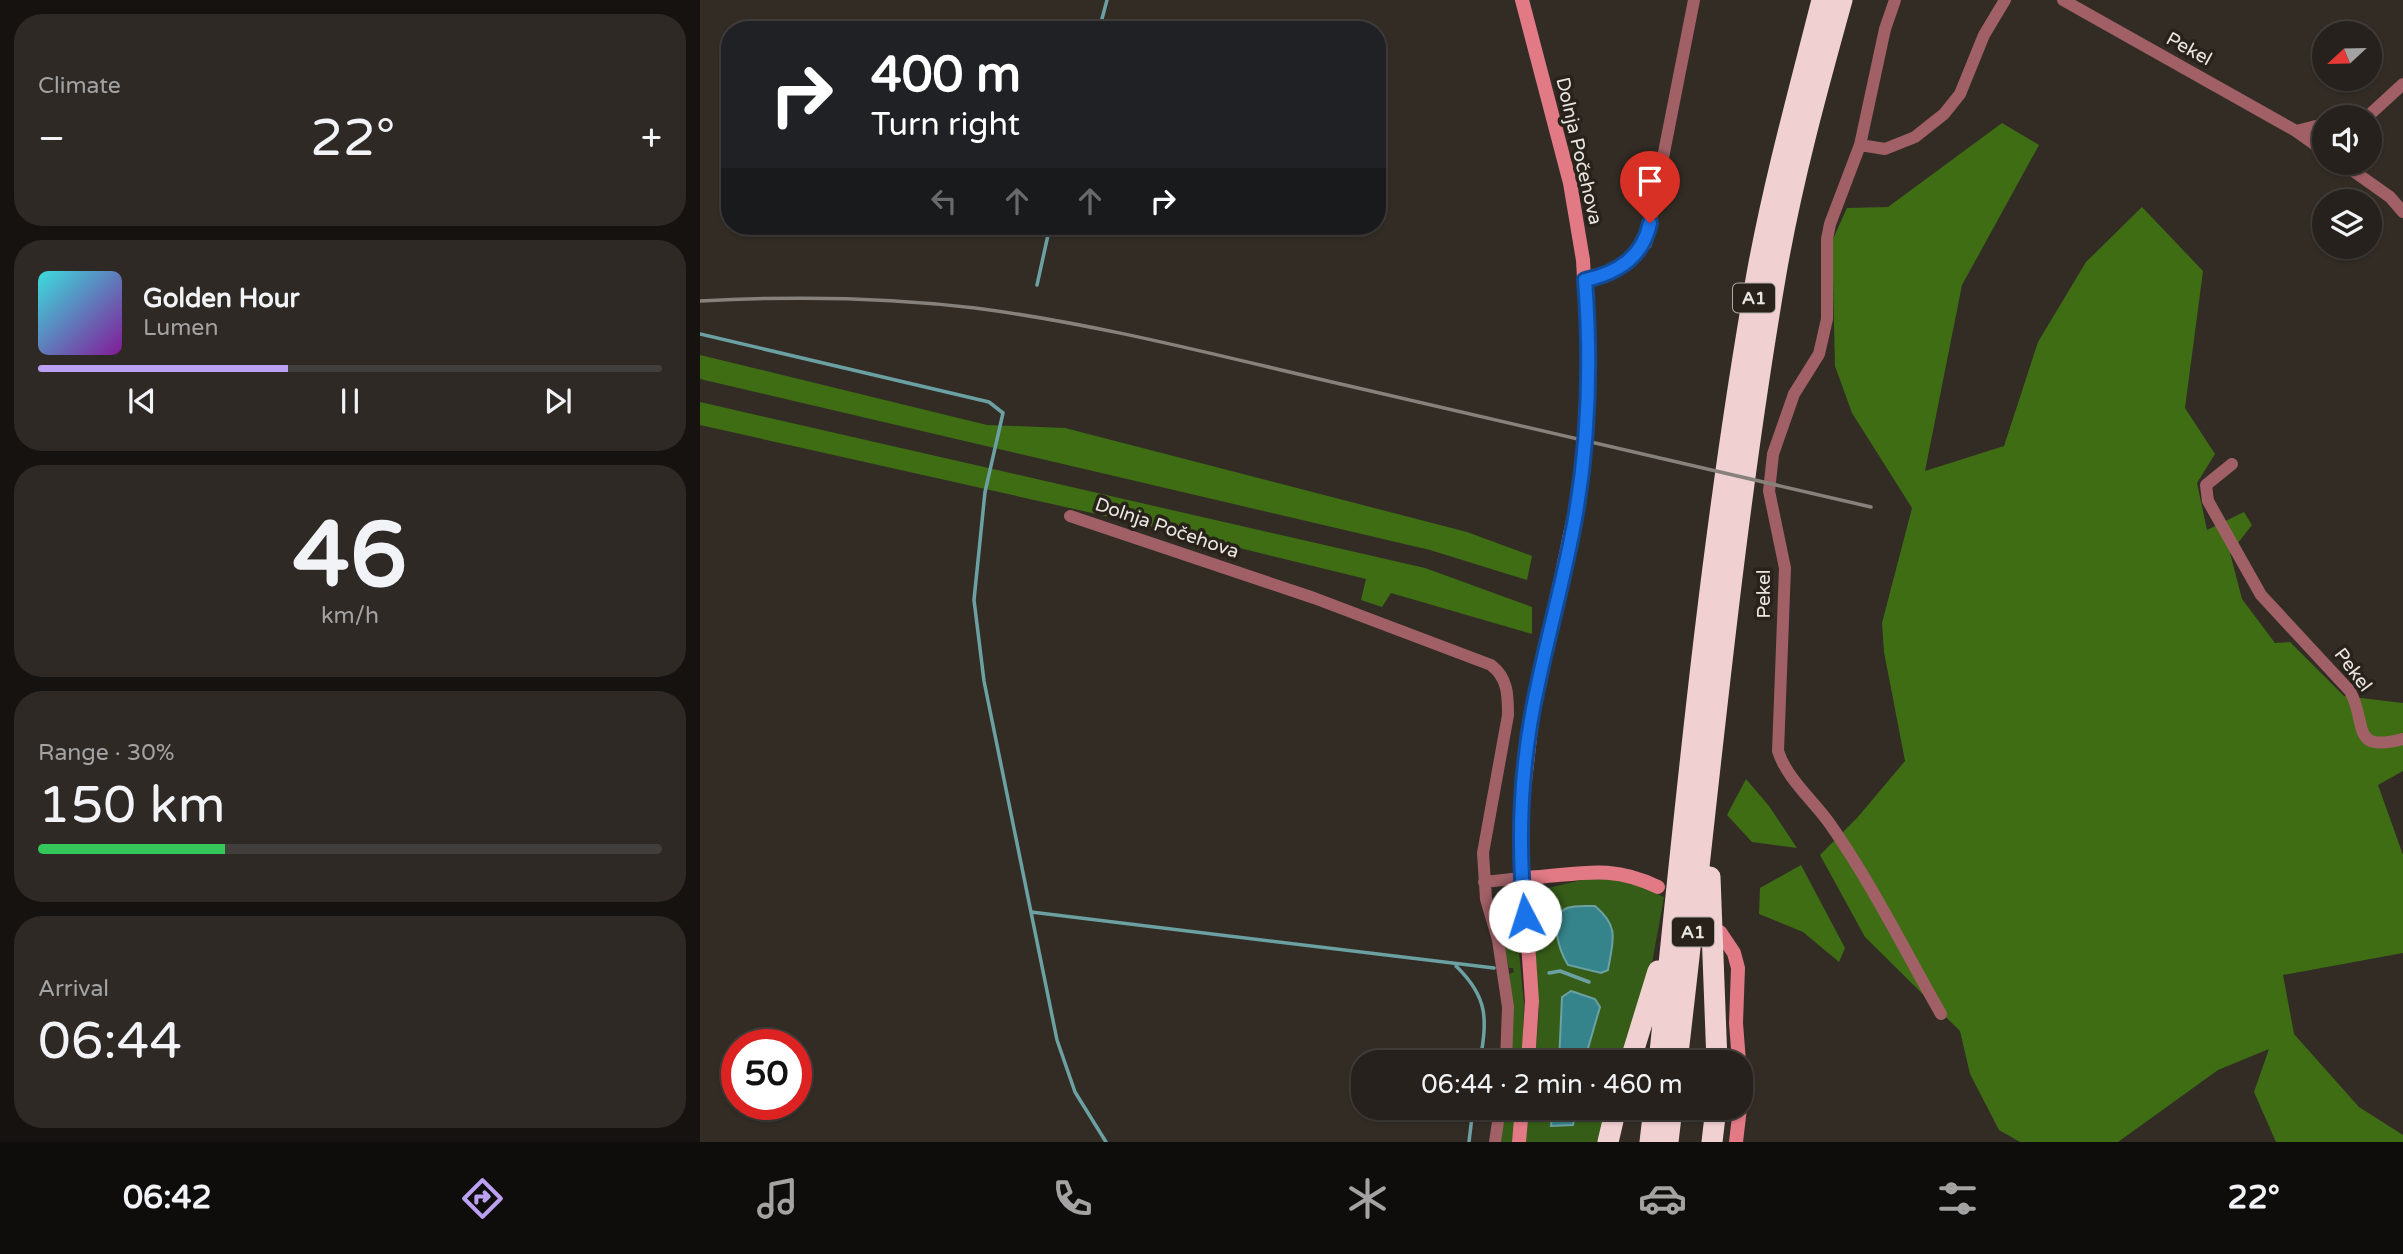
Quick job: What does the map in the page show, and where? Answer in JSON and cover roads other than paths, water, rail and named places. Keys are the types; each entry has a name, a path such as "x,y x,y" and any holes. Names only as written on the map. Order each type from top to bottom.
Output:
{"highway":[{"name":"A1","path":"1660,1050 1667,887 1749,325 1780,163 1822,0"},
{"name":"A1","path":"1678,1050 1734,565 1776,271 1797,171 1842,0"},
{"path":"1708,803 1715,828 1709,880 1716,1050"},
{"path":"1634,1050 1661,963 1669,902 1667,887"},
{"path":"1608,1142 1613,1120"},
{"path":"1656,1120 1659,1138"},
{"path":"1659,1138 1667,1120"},
{"path":"1713,1142 1715,1120"}],"main road":[{"name":"Dolnja Počehova","path":"1522,0 1570,183 1585,280 1588,352 1586,433 1576,516 1532,711 1520,825 1532,1001 1529,1050"},
{"path":"1522,878 1610,871 1632,874 1667,887"},
{"path":"1720,932 1734,953 1738,968 1738,1050"},
{"path":"1518,1142 1521,1120"},
{"path":"1736,1142 1739,1120"}],"street":[{"path":"1585,280 1616,269 1646,244 1694,0"},
{"name":"Pekel","path":"1895,0 1885,29 1860,145 1830,224 1827,319 1819,354 1794,394 1773,454 1769,491 1785,568 1778,751 1783,767 1830,823 1856,864 1941,1014"},
{"path":"1860,145 1885,149 1915,137 1944,114 1960,94 1984,36 2006,0"},
{"name":"Pekel","path":"2063,0 2312,142"},
{"path":"2380,105 2403,84"},
{"path":"2296,131 2312,127"},
{"path":"2359,175 2390,197 2403,212"},
{"name":"Pekel","path":"2232,464 2206,485 2208,501 2261,595 2350,691 2357,705 2360,733 2366,741 2376,743 2403,739"},
{"name":"Dolnja Počehova","path":"1070,516 1314,598 1492,665 1502,674 1508,698 1508,715 1483,853 1484,882"},
{"path":"1506,1050 1508,1007 1504,975 1484,882 1522,878"},
{"path":"1495,1142 1498,1120"}],"water":[{"path":"1595,906 1608,921 1613,935 1608,970 1601,973 1568,965 1556,926 1561,912 1567,908"},
{"path":"1571,991 1595,999 1600,1007 1587,1050 1560,1050 1562,997"},
{"path":"1552,1120 1574,1120 1573,1125 1551,1126"}],"waterway":[{"path":"1101,21 1107,0"},
{"path":"1037,285 1048,235"},
{"path":"700,334 989,402 1003,413 985,492 974,600 984,681 1057,1040 1075,1092 1106,1142"},
{"path":"1031,912 1494,968"},
{"path":"1456,966 1475,988 1480,999 1484,1021 1482,1050"},
{"path":"1549,973 1560,971 1589,982"},
{"path":"1469,1142 1472,1120"}],"railway":[{"path":"700,301 803,298 907,302 975,308 1068,323 1871,507"}]}
